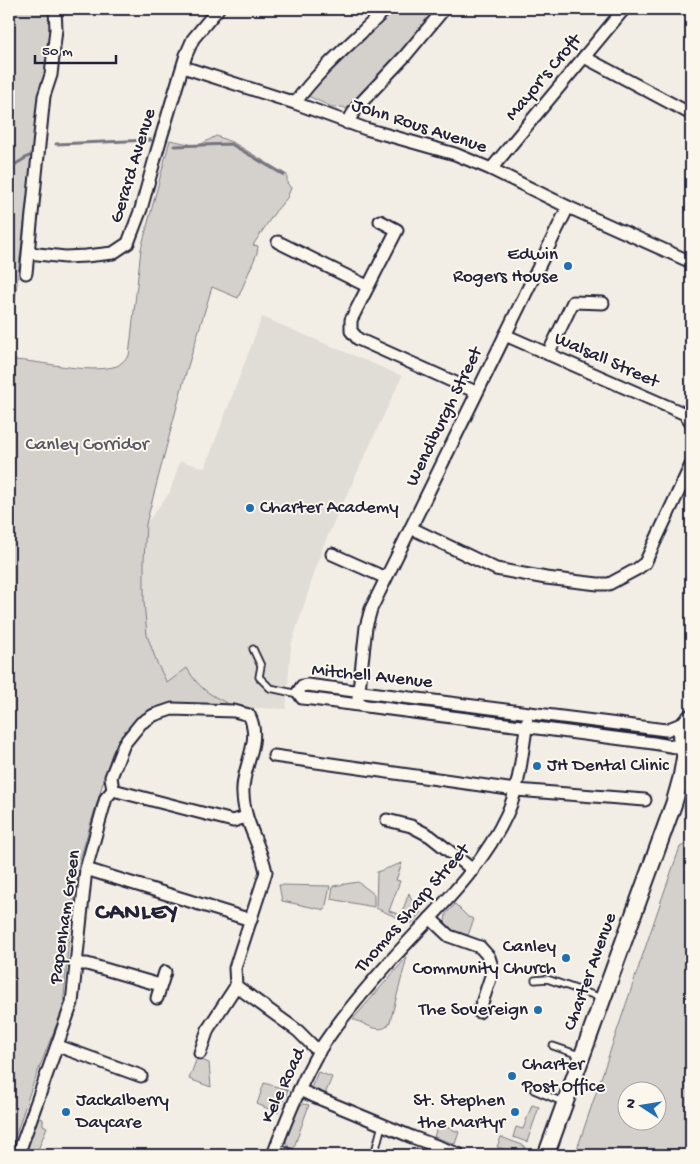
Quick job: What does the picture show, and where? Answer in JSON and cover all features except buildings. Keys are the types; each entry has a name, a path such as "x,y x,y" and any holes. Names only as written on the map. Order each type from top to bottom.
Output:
{"street":[{"path":"26,273 44,96 51,74 56,29 55,9"},
{"name":"Gerard Avenue","path":"29,252 65,257 86,256 113,252 128,243 141,209 186,55 193,39 218,9"},
{"path":"295,103 331,62 386,9"},
{"path":"347,122 357,107 400,62 444,9"},
{"name":"Mayor's Croft","path":"492,169 624,9"},
{"path":"584,57 691,114"},
{"name":"John Rous Avenue","path":"183,68 295,103 347,122 446,151 492,169 568,207 691,262"},
{"name":"Wendiburgh Street","path":"358,706 366,627 371,609 568,207"},
{"path":"380,221 397,230 351,320 351,331 358,339 476,392"},
{"path":"278,242 367,286"},
{"path":"548,354 573,302 603,303"},
{"name":"Walsall Street","path":"505,335 685,414 691,422"},
{"path":"411,528 496,570 555,579 609,584 645,563 691,465"},
{"path":"332,554 386,578"},
{"name":"Mitchell Avenue","path":"686,754 653,743 302,698 298,694 298,689 304,685 666,730 688,720"},
{"name":"Papenham Green","path":"18,1155 72,1003 86,869 106,798 112,790 111,777 124,744 141,723 154,715 172,709 234,711 249,715 253,723 255,737 242,793 246,817"},
{"name":"Thomas Sharp Street","path":"332,1034 372,983 473,870 494,839 507,814 516,790 528,713"},
{"name":"Charter Avenue","path":"546,1155 674,803 682,778 686,754 680,738 688,720"},
{"path":"274,756 516,790 645,800"},
{"name":"Charter Avenue","path":"674,803 691,782"},
{"path":"112,790 233,821 246,817 264,862 266,872 235,968 236,986 208,1029 200,1053"},
{"path":"386,820 411,826 430,836 473,870"},
{"path":"86,869 251,920"},
{"path":"430,918 449,936 480,947 489,957 493,970 479,1012"},
{"path":"76,964 87,964 160,985"},
{"path":"157,998 165,972"},
{"path":"236,986 298,1031 319,1052"},
{"name":"Kele Road","path":"274,1151 299,1090 319,1052 332,1034"},
{"path":"58,1046 141,1076"},
{"path":"299,1090 382,1125 432,1150 461,1155"}],"lane":[{"path":"253,649 261,666 259,677 270,688 298,694"},
{"path":"535,980 546,979 603,999"},
{"path":"553,1046 582,1056"},
{"path":"534,1090 565,1103"},
{"path":"378,1155 376,1148 382,1125"},
{"path":"274,1151 293,1154"}],"shaded area":[{"name":"Charter Academy","path":"262,317 402,376 323,546 291,645 286,709 235,707 208,694 194,680 167,683 157,663 147,635 144,602 146,524 170,492 180,461 205,468"}],"green space":[{"path":"9,9 50,9 51,29 46,73 41,83 9,350"},
{"path":"394,9 436,9 382,72 346,109 343,107 334,108 308,96 314,87"},
{"name":"Canley Corridor","path":"216,136 234,143 287,175 287,183 291,188 287,198 275,212 253,245 258,246 257,253 238,298 212,287 185,376 146,524 144,602 147,635 157,663 167,683 187,668 197,683 203,688 235,707 167,705 150,709 125,731 112,753 80,859 69,936 63,1008 31,1089 9,1155 9,360 92,369 117,366 129,356 141,249 170,140 198,146"},
{"path":"691,842 691,1155 575,1155 680,847"},
{"path":"402,863 396,880 400,881 389,911 401,915 409,893 413,903 421,912 411,924 376,908 377,872"},
{"path":"358,882 374,894 374,907 331,899 333,886"},
{"path":"279,885 330,886 325,910 282,901"},
{"path":"455,904 468,917 474,919 468,935 450,929 445,922 446,914"},
{"path":"407,957 390,1022 387,1026 378,1029 373,1028 353,1019"},
{"path":"197,1058 209,1063 211,1087 189,1079"},
{"path":"318,1072 332,1077 324,1097 311,1090"},
{"path":"264,1083 288,1090 278,1113 257,1104"},
{"path":"303,1104 309,1105 293,1150 286,1141 287,1129 298,1106"},
{"path":"532,1105 539,1107 527,1142 513,1137 516,1127 523,1129"},
{"path":"36,1119 43,1119 43,1125 47,1127 36,1155 21,1155"},
{"path":"438,1124 459,1132 455,1144 434,1137"},
{"path":"501,1137 525,1146 522,1155 497,1147"}],"waterway":[{"path":"56,144 151,140"},
{"path":"174,146 231,144 284,175"},
{"path":"9,168 29,156"}],"place":[{"name":"Edwin Rogers House","path":"568,266"},
{"name":"Charter Academy","path":"250,508"},
{"name":"JH Dental Clinic","path":"537,766"},
{"name":"Canley Community Church","path":"566,958"},
{"name":"The Sovereign","path":"538,1010"},
{"name":"Charter Post Office","path":"512,1076"},
{"name":"Jackalberry Daycare","path":"66,1112"},
{"name":"St. Stephen the Martyr","path":"515,1112"}],"district":[{"name":"CANLEY","path":"137,913"}]}
